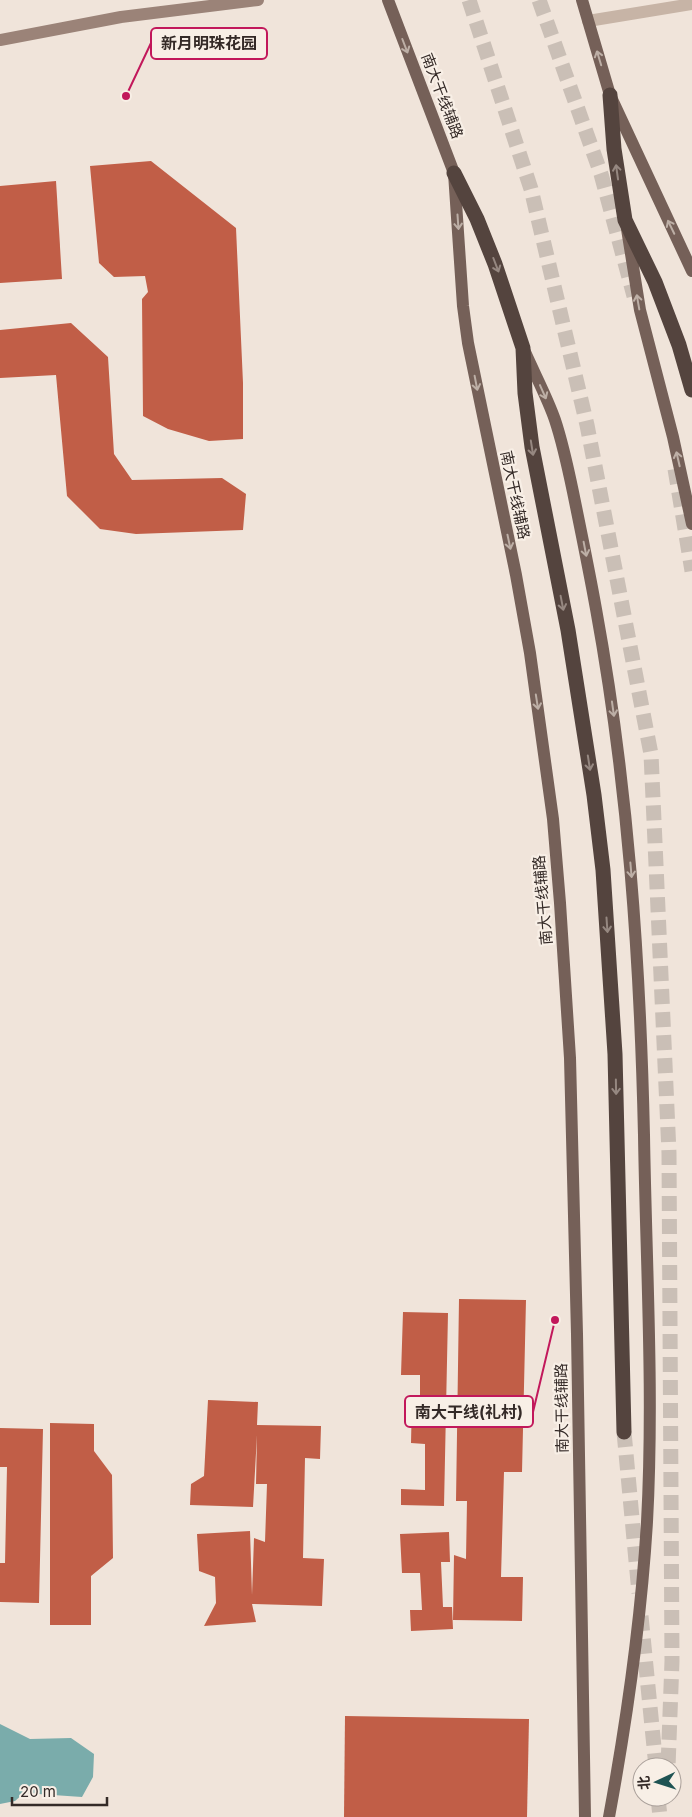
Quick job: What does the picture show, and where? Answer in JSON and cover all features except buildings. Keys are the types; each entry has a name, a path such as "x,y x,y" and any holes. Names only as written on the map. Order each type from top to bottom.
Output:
{"highway":[{"path":"610,95 614,149 626,220 656,282 679,345 692,390"},
{"path":"454,173 477,219 495,264 522,348 525,393 532,447 580,704 594,794 603,870 615,1054 624,1432"}],"main road":[{"path":"0,40 121,17 258,0"},
{"name":"南大干线辅路","path":"388,0 454,173 463,306 468,343 516,574 530,653 553,819 570,1058 585,1817"},
{"path":"582,0 610,95 692,271"},
{"path":"626,220 640,310 673,437 692,524"},
{"path":"522,348 543,391 560,436 592,584 621,774 633,890 638,966 643,1068 649,1373 647,1520 638,1626 628,1710 609,1817"}],"lane":[{"path":"588,21 692,4"}],"water":[{"path":"0,1724 30,1739 71,1738 94,1754 93,1777 82,1797 24,1793 15,1801 0,1804"}],"tunnel":[{"path":"469,0 531,189 587,425 651,754 669,1153 672,1661 668,1757"},
{"path":"539,0 601,174 634,296"},
{"path":"675,469 692,571"},
{"path":"624,1432 639,1593"},
{"path":"641,1616 655,1757"},
{"path":"659,1807 660,1817"}],"place":[{"name":"新月明珠花园","path":"126,96"},
{"name":"南大干线(礼村)","path":"555,1320"}]}
